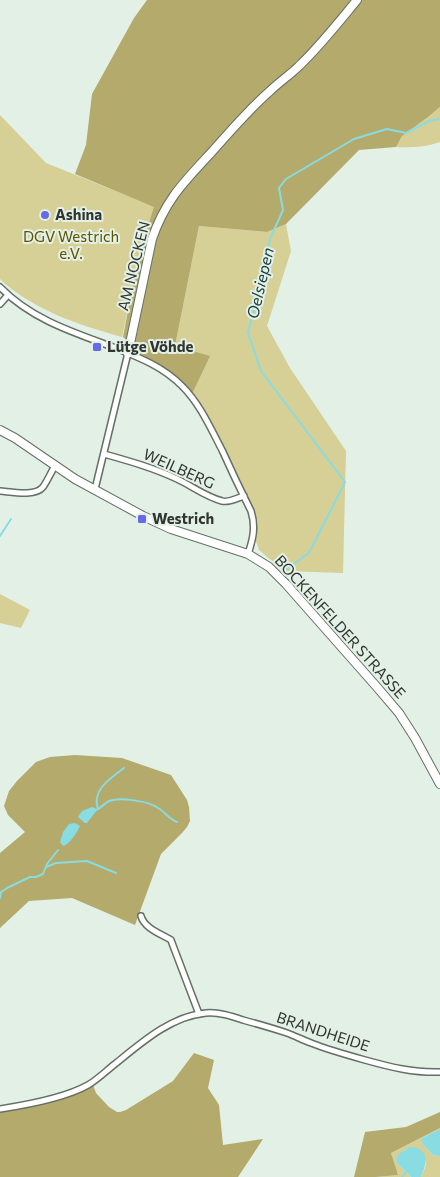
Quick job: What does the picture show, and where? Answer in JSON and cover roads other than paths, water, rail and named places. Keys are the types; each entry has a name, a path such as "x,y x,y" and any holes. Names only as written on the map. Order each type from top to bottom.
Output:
{"main road":[{"name":"AM NOCKEN","path":"128,353 152,239 158,222 170,200 248,112 321,44 357,0"},
{"name":"BOCKENFELDER STRASSE","path":"0,430 94,490 162,525 248,554 269,567 399,713 440,784"}],"street":[{"path":"0,287 32,314 54,325 146,360 181,384 204,415 254,520 254,535 248,554"},
{"path":"0,304 8,295"},
{"name":"AM NOCKEN","path":"94,490 128,353"},
{"name":"WEILBERG","path":"104,454 160,472 222,501 227,502 244,496"},
{"path":"0,491 26,493 37,491 44,485 55,466"},
{"path":"141,916 141,920 168,938 172,943 199,1014"},
{"name":"BRANDHEIDE","path":"0,1109 24,1105 69,1093 87,1085 156,1032 180,1020 199,1014 213,1013 226,1015 288,1033 312,1044 348,1056 391,1067 424,1072 440,1072"}],"water":[{"path":"92,807 97,810 85,823 78,817 82,811"},
{"path":"75,823 80,826 77,832 69,842 64,846 62,845 60,842 63,832 69,824"},
{"path":"440,1129 439,1156 433,1155 421,1142 422,1138"},
{"path":"410,1147 421,1150 424,1153 425,1167 421,1177 411,1177 397,1163 396,1158 401,1152"}],"waterway":[{"name":"Oelsiepen","path":"284,571 309,553 345,482 261,371 248,333 270,239 283,210 279,188 286,179 354,139 387,129 406,133 429,121 440,119"},
{"path":"0,536 11,519"},
{"path":"98,809 97,796 100,790 108,780 124,768"},
{"path":"96,810 109,801 120,799 134,800 154,806 177,822"},
{"path":"0,898 1,892 9,887 30,877 43,874 47,864 58,850"},
{"path":"46,867 56,863 87,861 116,873"},
{"path":"402,1177 406,1172"}],"place":[{"name":"Ashina","path":"45,215"},
{"name":"Lütge Vöhde","path":"97,347"},
{"name":"Westrich","path":"142,519"}],"park label":[{"name":"DGV Westrich e.V.","path":"71,246"}]}
